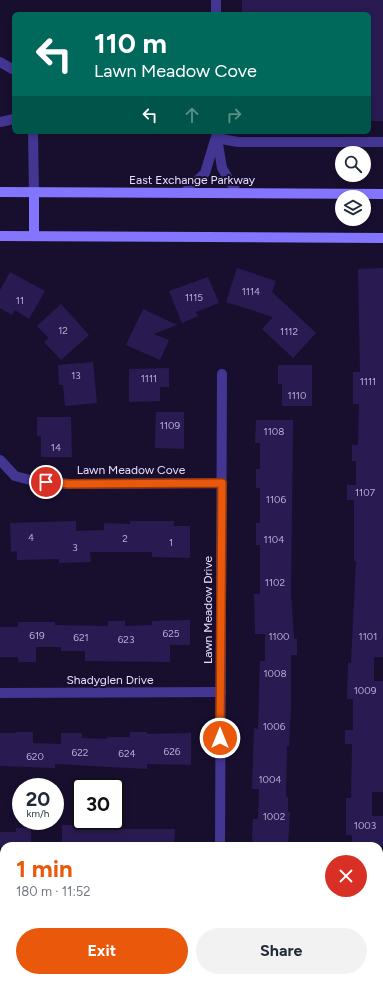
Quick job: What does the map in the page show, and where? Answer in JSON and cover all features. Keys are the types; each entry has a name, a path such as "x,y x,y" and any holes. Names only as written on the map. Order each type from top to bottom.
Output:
{"main road":[{"name":"East Exchange Parkway","path":"0,192 383,194"},
{"path":"34,193 34,236"},
{"path":"0,236 383,238"}],"street":[{"path":"216,0 216,12"},
{"path":"0,62 12,69"},
{"path":"0,122 12,119"},
{"path":"33,134 34,193"},
{"path":"216,135 238,142 383,142"},
{"path":"184,193 205,173 216,135"},
{"path":"216,135 222,168 237,193"},
{"name":"Lawn Meadow Drive","path":"220,842 222,374"},
{"name":"Lawn Meadow Cove","path":"0,460 16,476 34,481 69,484 222,483"},
{"name":"Shadyglen Drive","path":"0,693 221,692"}],"building":[{"path":"242,0 383,0 383,121 371,121 371,12 242,12"},
{"path":"237,268 276,281 272,292 316,333 293,358 262,329 273,317 226,302"},
{"path":"383,268 383,657 374,657 374,681 383,681 383,792 372,792 372,816 383,816 383,842 352,842 352,835 346,835 346,798 351,798 352,744 345,744 345,730 353,730 353,699 347,699 348,663 351,663 356,561 354,561 354,500 347,500 347,485 356,485 356,461 352,461 352,445 358,445 359,404 353,404 353,372 360,372 358,269"},
{"path":"10,272 45,291 29,319 15,310 12,315 0,308 0,290"},
{"path":"208,277 219,303 196,312 198,316 182,323 169,291"},
{"path":"61,304 89,335 61,360 44,342 49,338 37,326"},
{"path":"143,309 177,325 154,334 169,340 160,360 126,345"},
{"path":"93,362 97,403 65,406 63,385 59,385 58,365"},
{"path":"278,365 312,365 312,406 282,406 282,384 278,384"},
{"path":"169,368 169,387 160,387 160,401 129,402 129,369"},
{"path":"156,412 184,412 184,449 155,448"},
{"path":"37,417 71,417 72,457 41,457 41,436 37,436"},
{"path":"256,420 293,420 291,593 294,639 297,639 297,655 291,655 291,707 289,746 287,746 286,797 288,797 288,812 290,812 288,842 253,842 252,835 253,819 258,819 259,789 252,789 254,728 258,729 260,661 265,661 265,634 255,634 254,594 260,594 260,545 256,545 256,523 260,523 260,488 256,488 256,469 260,469 260,443 255,443"},
{"path":"76,521 76,531 104,530 104,523 130,524 130,521 174,521 174,526 190,526 190,558 152,557 152,552 90,552 91,562 59,563 59,559 17,560 17,551 11,552 10,523"},
{"path":"190,620 190,645 170,645 170,662 85,661 85,651 61,651 61,647 36,647 36,662 18,662 18,657 0,657 0,627 18,627 18,622 55,622 55,625 108,626 108,621 125,621 125,626 152,625 152,621"},
{"path":"33,732 33,743 61,744 61,733 82,733 82,738 107,739 107,737 130,737 130,732 147,732 147,734 191,733 191,765 147,764 147,769 55,764 55,768 0,766 0,733"},
{"path":"64,825 72,825 72,830 175,829 174,842 62,842 62,830 64,830"},
{"path":"31,830 31,842 0,842 0,832"}],"route":[{"path":"46,482 69,484 222,483 220,738"}]}
